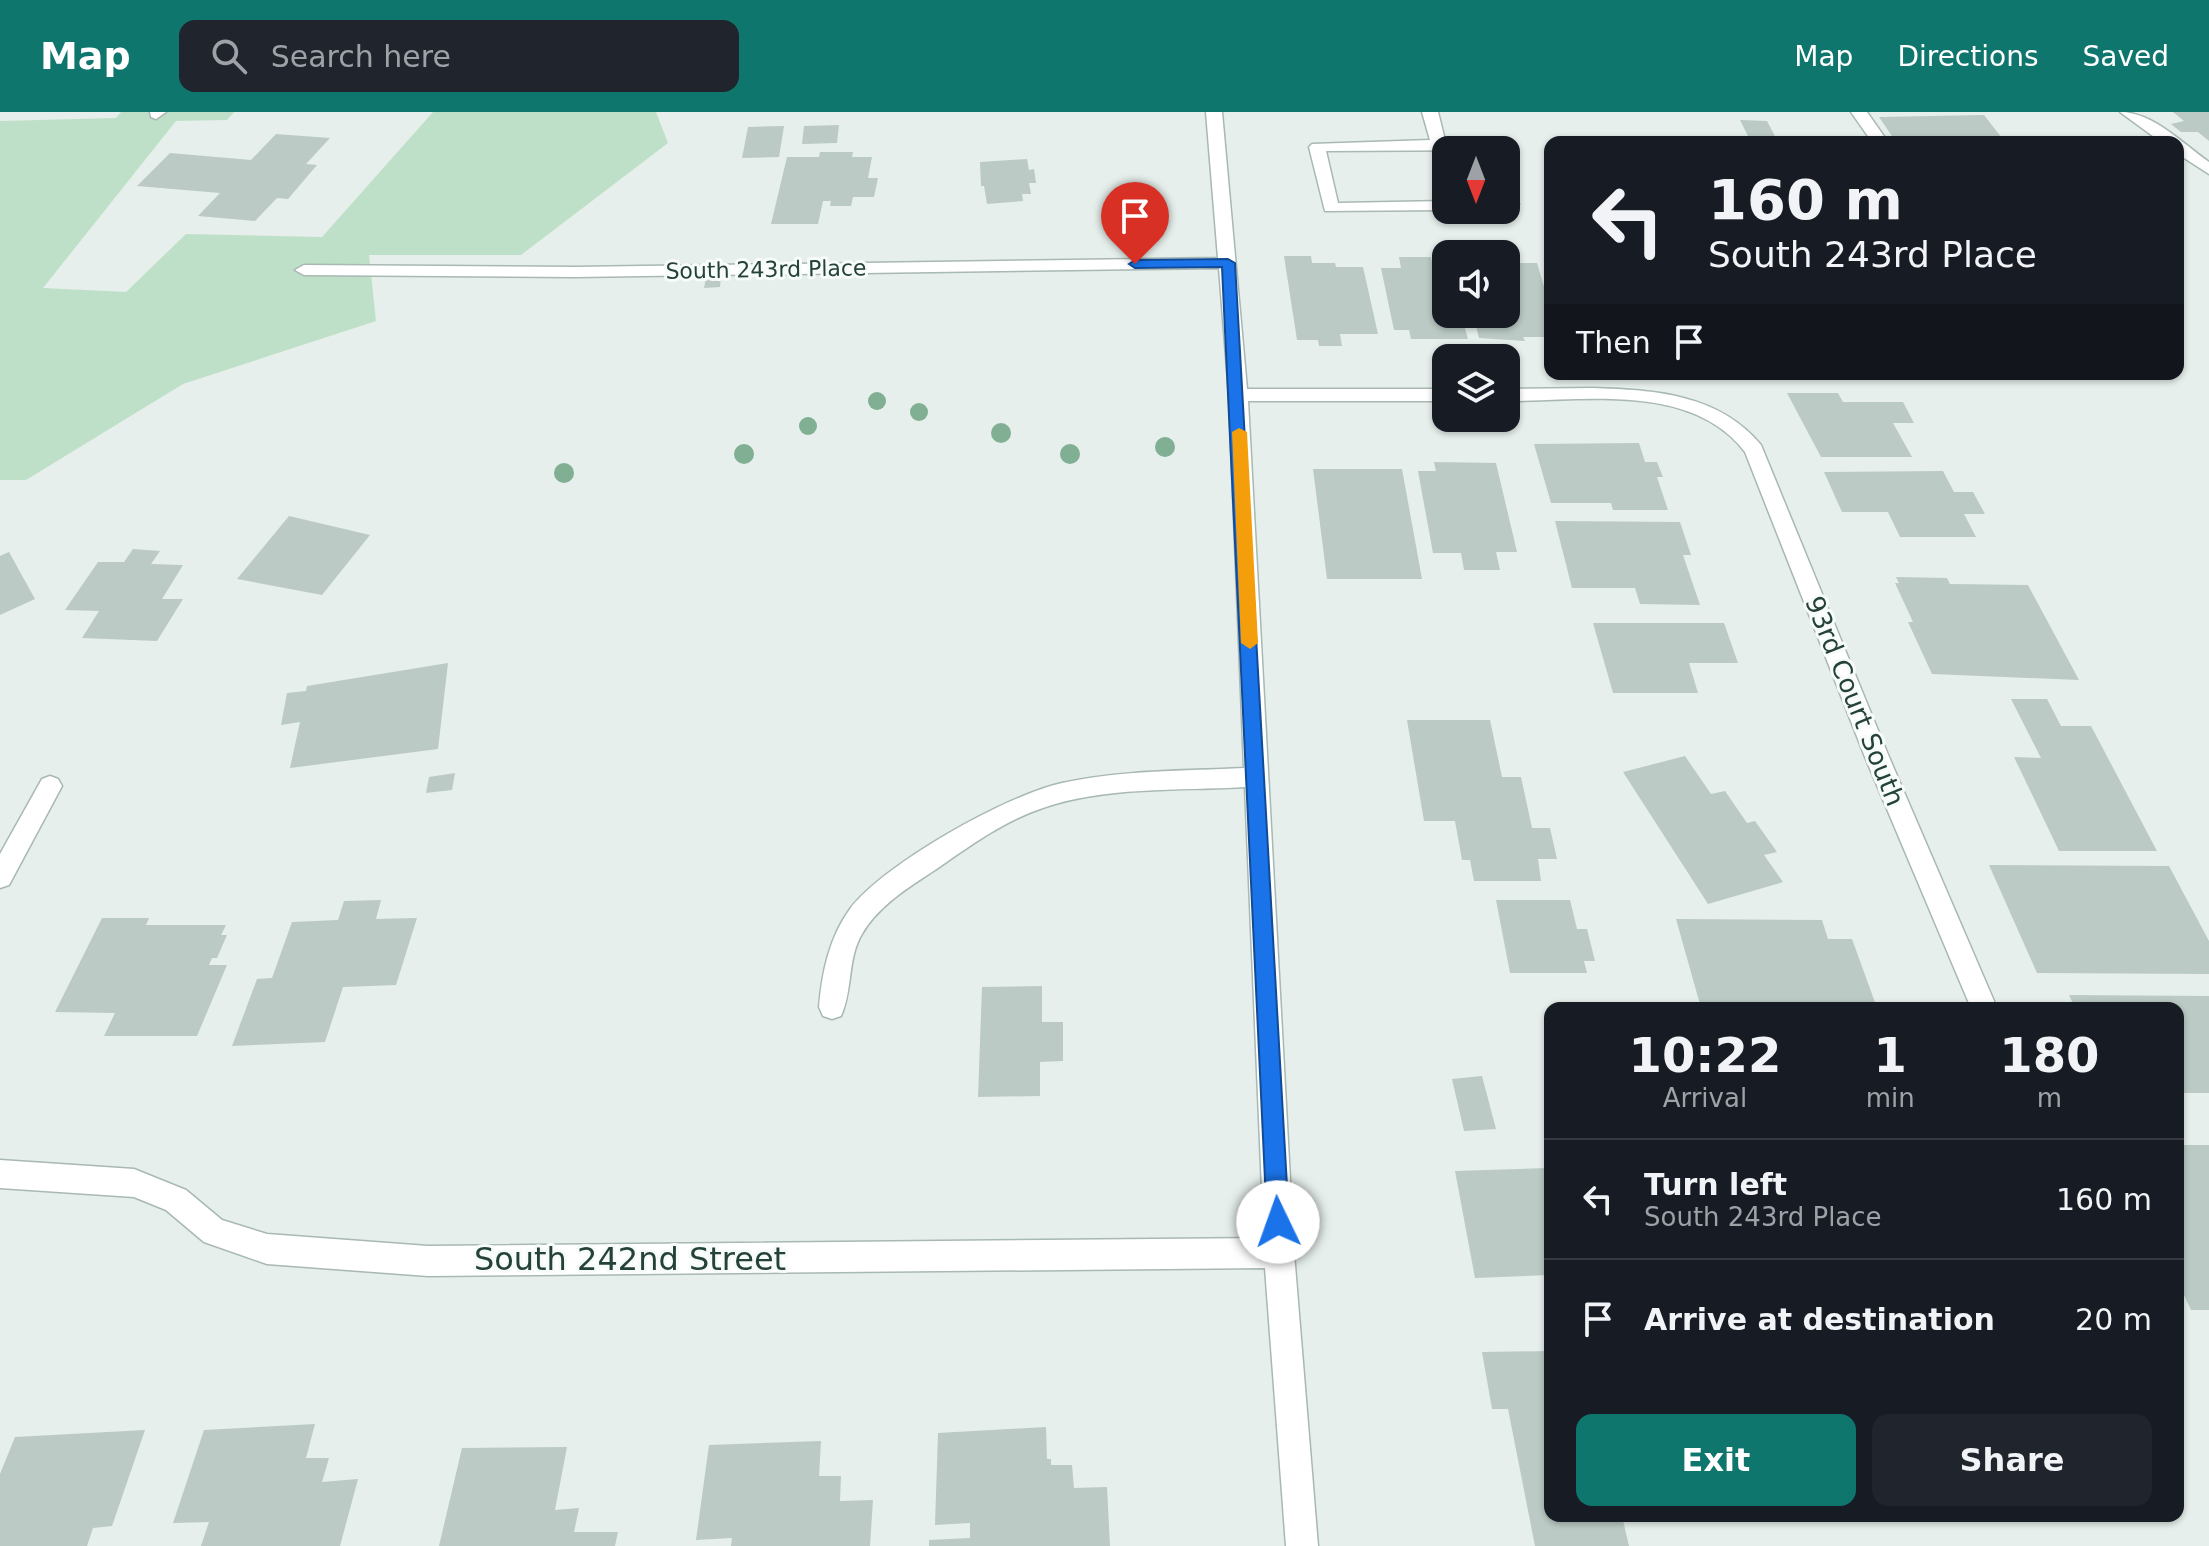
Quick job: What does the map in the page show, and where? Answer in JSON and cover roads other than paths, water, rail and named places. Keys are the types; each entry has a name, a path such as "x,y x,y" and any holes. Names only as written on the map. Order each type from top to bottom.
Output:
{"street":[{"path":"1214,112 1238,395 1279,1253 1302,1546"},
{"path":"1430,112 1437,136"},
{"path":"1859,112 1876,136"},
{"path":"2128,112 2162,136"},
{"path":"1432,145 1317,147 1331,208 1432,206"},
{"path":"2184,151 2209,169"},
{"name":"South 243rd Place","path":"304,270 575,272 1228,263"},
{"path":"1238,395 1432,395"},
{"name":"93rd Court South","path":"1520,395 1630,396 1675,401 1734,426 1754,450 1877,757 1981,1002"},
{"path":"832,1007 836,960 861,913 946,849 1024,806 1037,799 1124,785 1256,777"},
{"path":"0,877 50,786"},
{"name":"South 242nd Street","path":"0,1174 134,1183 176,1200 214,1232 267,1249 428,1261 1279,1253"}]}
